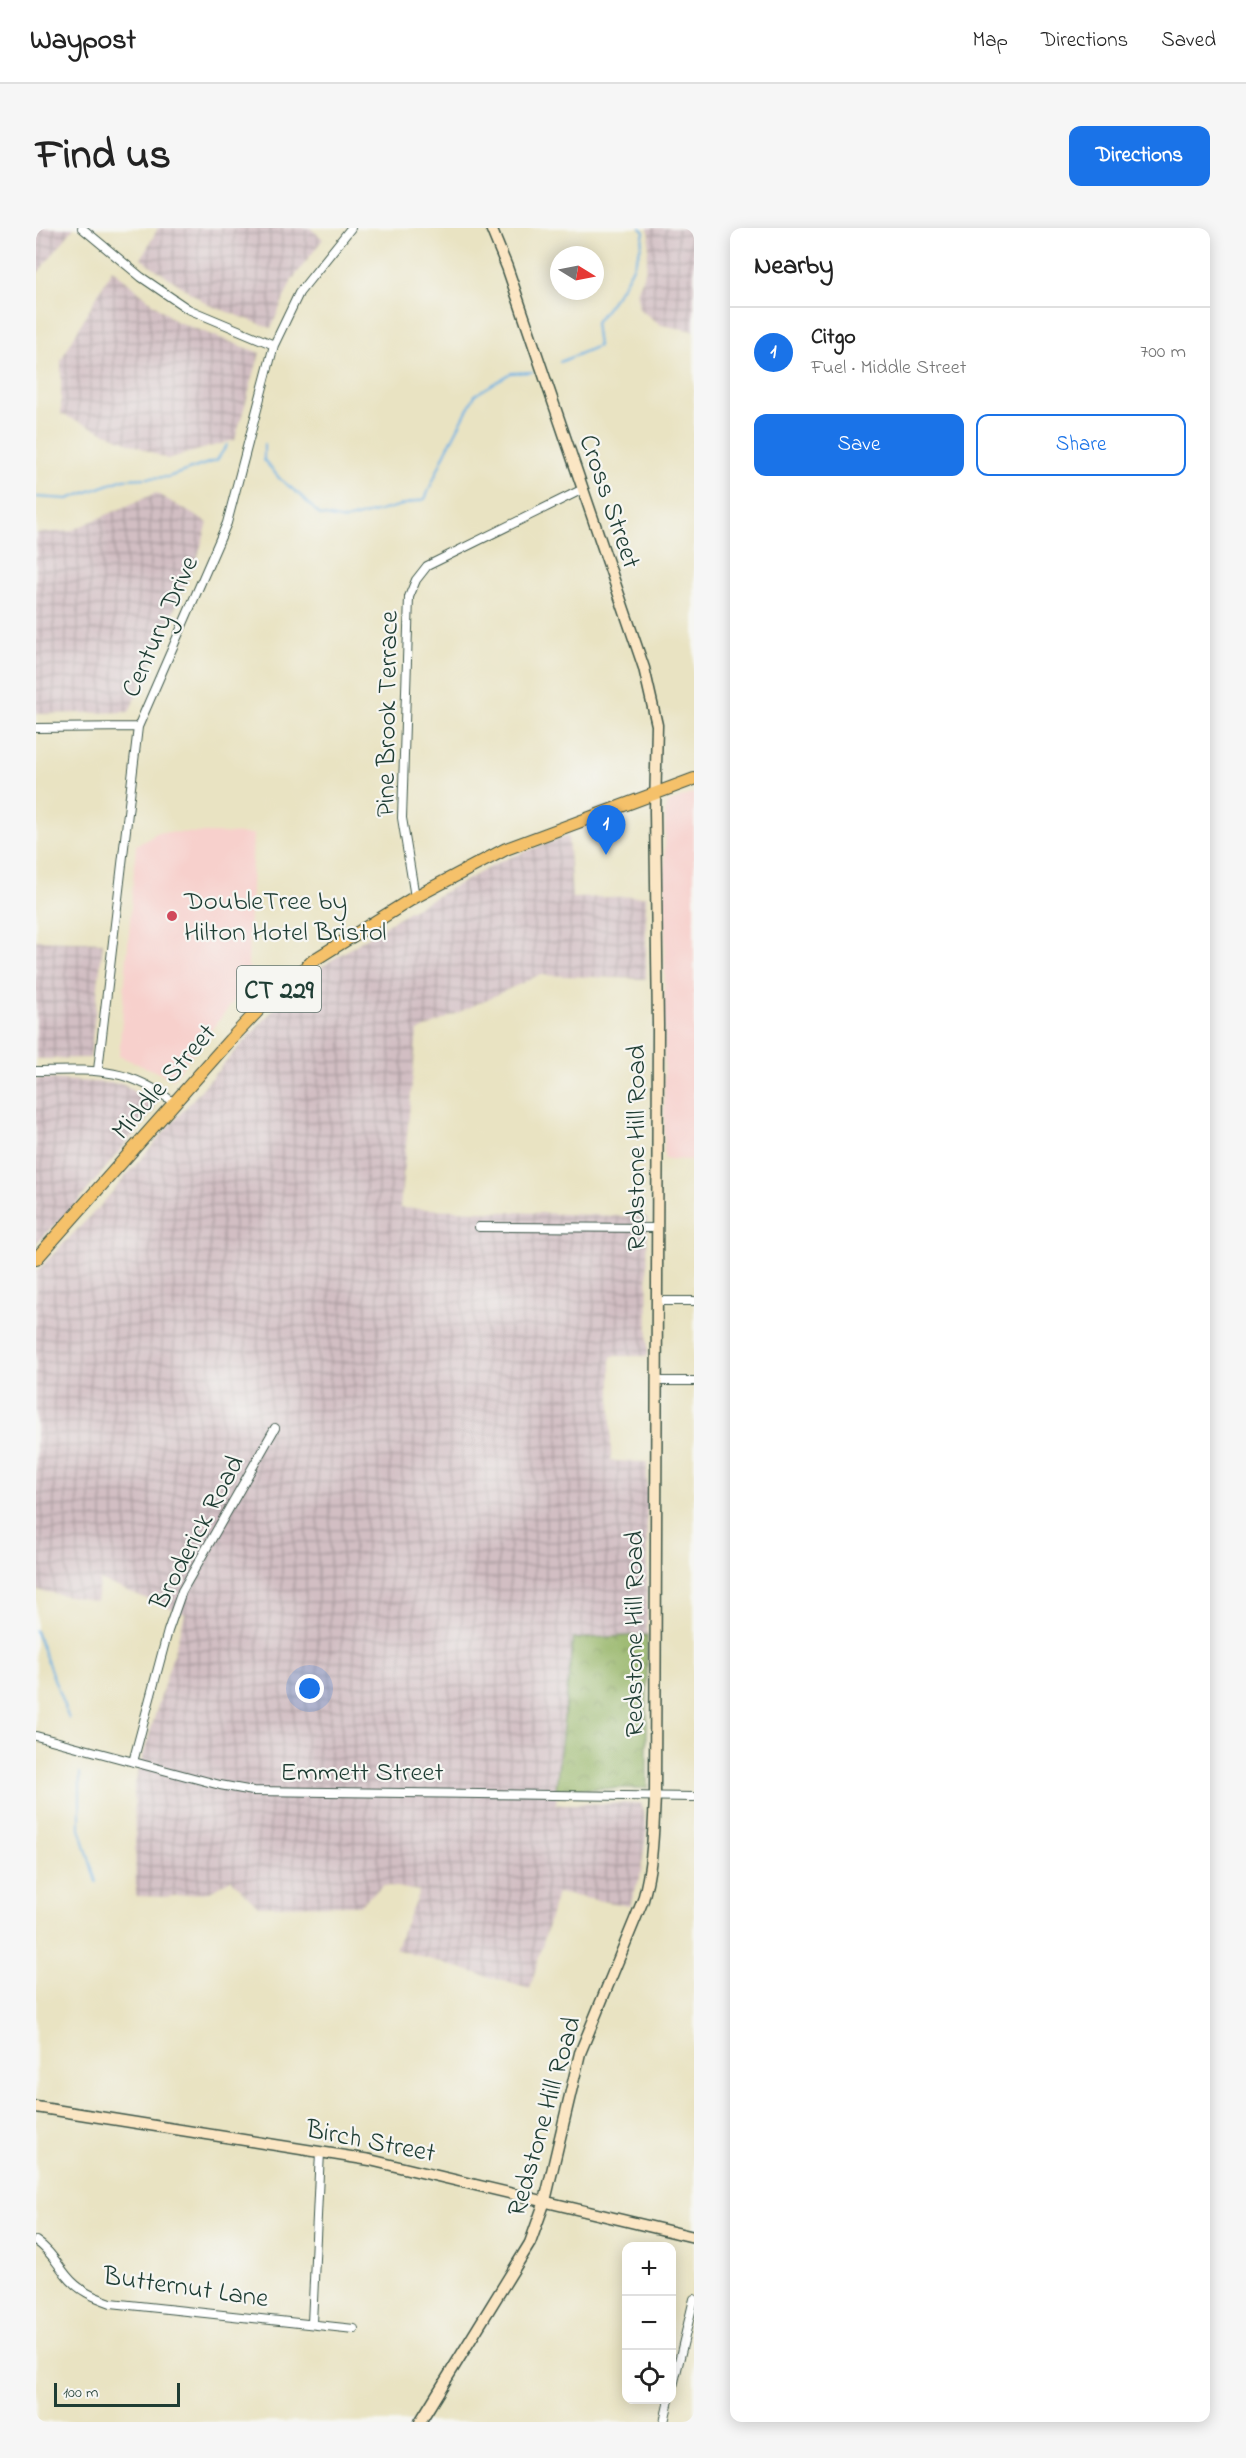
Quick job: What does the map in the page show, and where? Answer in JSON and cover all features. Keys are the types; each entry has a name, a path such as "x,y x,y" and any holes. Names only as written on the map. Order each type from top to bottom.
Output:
{"main road":[{"name":"Cross Street","path":"491,228 507,267 644,668 657,725 656,794"},
{"name":"Middle Street","path":"36,1259 230,1040 291,978 360,928 469,867 531,839 694,779"},
{"name":"Redstone Hill Road","path":"420,2422 530,2243 545,2201 580,2053 643,1900 652,1859 655,1797 657,1301 656,794"},
{"name":"Birch Street","path":"36,2107 391,2164 694,2237"}],"street":[{"path":"82,228 141,277 188,309 274,345"},
{"name":"Century Drive","path":"98,1070 138,727 227,523 274,345 299,293 351,228"},
{"name":"Pine Brook Terrace","path":"415,897 402,818 409,597 427,566 583,489"},
{"path":"36,728 138,727"},
{"path":"36,1071 98,1070 132,1078 152,1087 174,1103"},
{"path":"479,1227 657,1228"},
{"path":"657,1301 694,1301"},
{"path":"656,1381 694,1381"},
{"name":"Broderick Road","path":"133,1762 168,1630 182,1592 275,1428"},
{"name":"Emmett Street","path":"36,1736 220,1785 272,1792 513,1793 694,1797"},
{"path":"312,2323 320,2152"},
{"name":"Butternut Lane","path":"36,2241 51,2253 76,2285 87,2294 105,2301 354,2329"},
{"path":"676,2373 694,2299"},
{"path":"664,2422 668,2404"}],"shaded area":[{"path":"36,228 74,228 36,275"},
{"path":"158,228 310,228 323,239 292,280 271,328 209,305 141,259"},
{"path":"648,228 694,228 694,331 661,325 639,309 637,293 646,268 650,235"},
{"path":"112,269 175,321 260,353 235,440 167,459 61,414 61,360"},
{"path":"156,493 208,523 198,556 129,712 36,714 36,533 70,531"},
{"path":"694,793 694,1160 664,1159 665,813 667,803"},
{"path":"158,832 253,834 248,966 255,974 173,1079 119,1056 136,845"},
{"path":"568,835 572,898 646,896 646,979 539,975 417,1032 400,1208 647,1217 648,1356 611,1356 611,1461 647,1462 647,1635 573,1639 556,1804 641,1803 647,1830 640,1878 629,1906 557,1893 530,1989 395,1949 419,1891 383,1885 360,1905 258,1906 231,1879 210,1892 165,1897 136,1896 134,1786 185,1614 100,1580 96,1601 36,1590 36,1272 100,1206 226,1061 301,980 402,915 503,860"},
{"path":"36,940 103,942 90,1058 36,1059"},
{"path":"36,1078 124,1084 155,1108 77,1203 36,1243"}],"green space":[{"path":"647,1635 647,1788 556,1789 573,1639"}],"waterway":[{"path":"560,362 598,346 595,323 619,292 632,270 644,232 641,228"},
{"path":"264,444 264,460 280,479 320,515 345,520 425,499 446,451 475,395 511,373 532,372"},
{"path":"36,497 68,499 124,479 168,477 217,460 227,445"},
{"path":"36,1631 69,1719"},
{"path":"80,1773 80,1828 96,1882"}],"place":[{"name":"Citgo","path":"606,855"},
{"name":"DoubleTree by Hilton Hotel Bristol","path":"172,916"}]}
